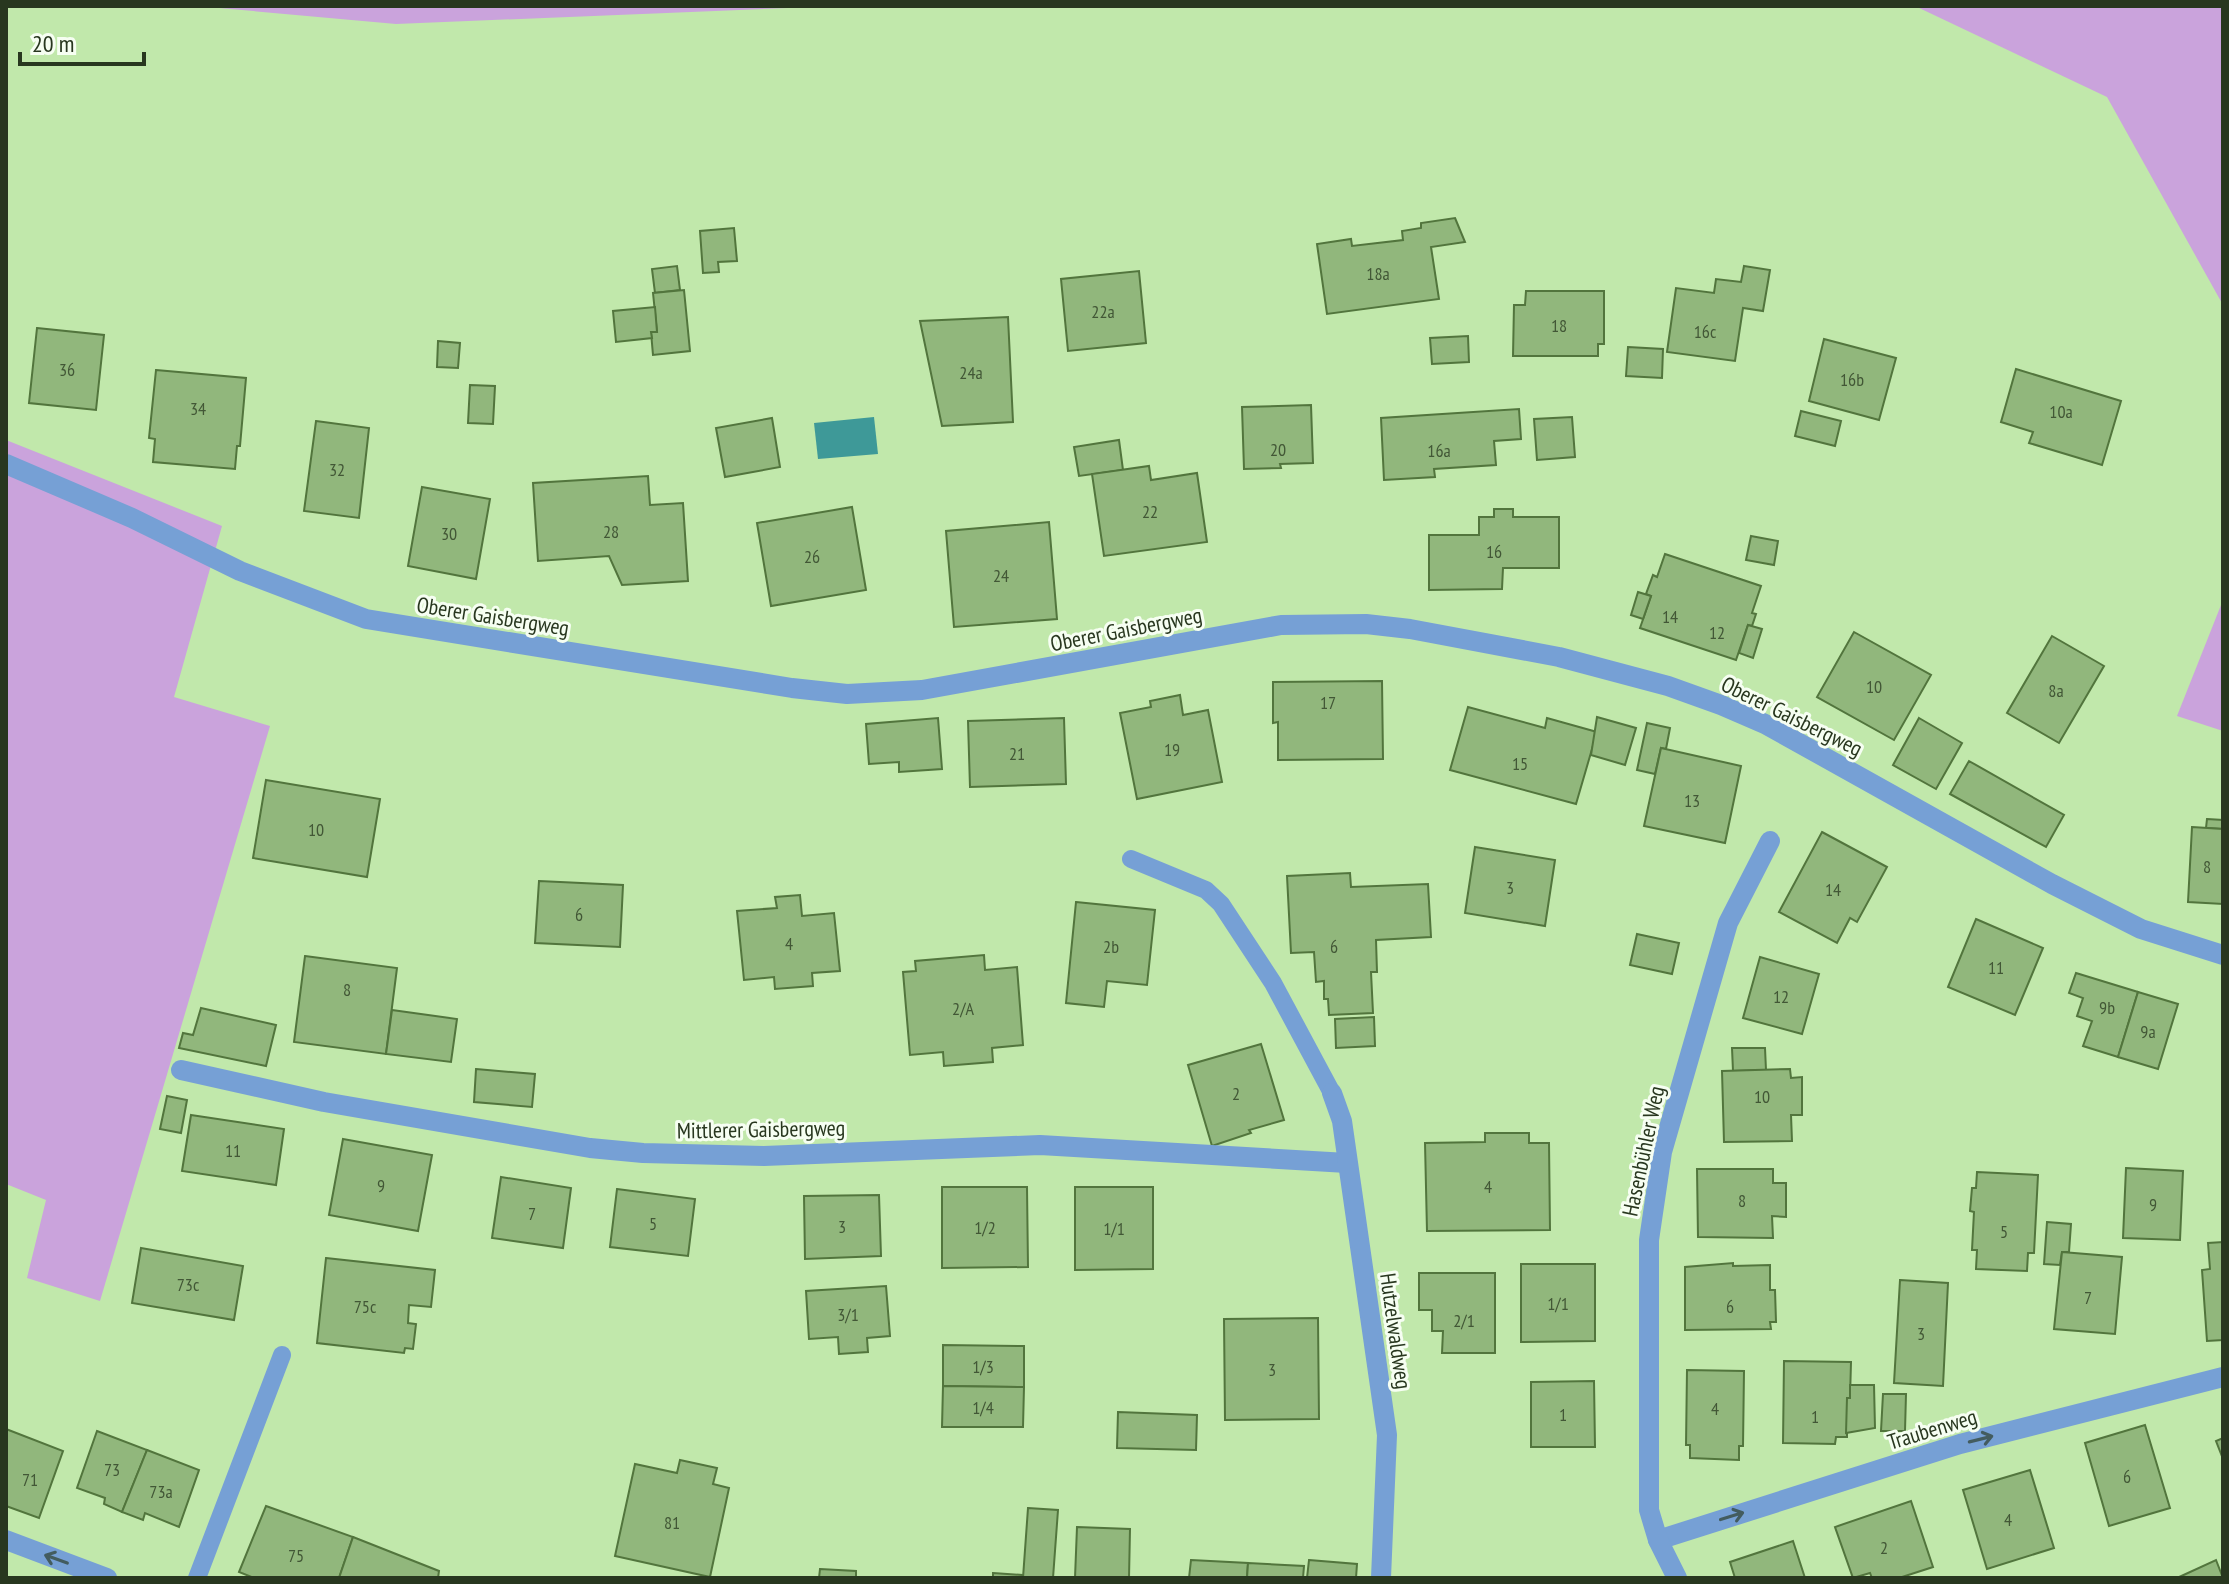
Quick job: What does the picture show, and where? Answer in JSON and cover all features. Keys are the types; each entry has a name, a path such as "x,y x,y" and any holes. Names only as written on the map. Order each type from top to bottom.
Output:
{"street":[{"name":"Oberer Gaisbergweg","path":"6,464 132,518 240,571 366,619 792,688 847,694 922,690 1252,629 1325,624 1366,624 1410,629 1559,657 1668,686 1765,724 2052,884 2141,929 2223,955"},
{"name":"Hasenbühler Weg","path":"1677,1578 1658,1540 1649,1510 1649,1240 1662,1152 1728,923 1770,841"},
{"name":"Mittlerer Gaisbergweg","path":"181,1070 324,1102 590,1148 643,1153 764,1156 1040,1145 1347,1163"},
{"name":"Hutzelwaldweg","path":"1332,1093 1342,1121 1387,1435 1381,1578"},
{"name":"Traubenweg","path":"1658,1540 1960,1444 2223,1377"},
{"path":"6,1540 107,1578"}],"lane":[{"path":"1131,859 1206,890 1221,904 1273,983 1332,1093"},
{"path":"197,1578 282,1355"}],"shaded area":[{"path":"197,6 838,6 396,24"},
{"path":"1915,6 2223,6 2223,305 2107,97"},
{"path":"6,440 222,526 174,697 270,726 100,1301 27,1278 46,1200 6,1184"},
{"path":"2223,600 2223,731 2177,716"}],"water":[{"path":"874,417 878,454 818,459 814,423"}],"building":[{"path":"1455,218 1465,242 1431,247 1439,299 1327,314 1317,244 1351,239 1352,246 1403,240 1402,231 1421,228 1421,223"},
{"path":"734,228 737,261 718,262 719,272 703,273 700,231"},
{"path":"677,266 680,290 655,293 652,269"},
{"path":"1744,266 1770,270 1763,311 1743,308 1735,361 1667,352 1676,288 1714,293 1716,279 1741,282"},
{"path":"1139,271 1146,343 1068,351 1061,279"},
{"path":"684,290 690,351 653,355 651,332 657,332 653,293"},
{"path":"1526,291 1604,291 1604,344 1598,344 1598,356 1513,356 1514,305 1525,305"},
{"path":"655,307 657,332 651,332 652,338 616,342 613,311"},
{"path":"1008,317 1013,422 942,426 920,321"},
{"path":"37,328 104,335 96,410 29,403"},
{"path":"1468,336 1469,362 1432,364 1430,338"},
{"path":"1824,339 1896,358 1879,420 1809,401"},
{"path":"438,341 460,343 458,368 437,367"},
{"path":"1628,347 1663,349 1662,378 1626,376"},
{"path":"2016,369 2121,401 2102,465 2029,443 2033,432 2001,422"},
{"path":"156,370 246,378 235,469 153,462 155,439 149,438"},
{"path":"470,385 495,386 493,424 468,423"},
{"path":"1311,405 1313,463 1244,469 1242,407"},
{"path":"1519,409 1521,439 1494,441 1496,465 1434,469 1435,477 1384,480 1381,418"},
{"path":"1801,411 1841,421 1835,446 1795,436"},
{"path":"1572,417 1575,457 1537,460 1534,419"},
{"path":"772,418 780,467 725,477 716,428"},
{"path":"316,421 369,428 359,518 304,511"},
{"path":"1119,440 1123,470 1079,476 1074,447"},
{"path":"1149,466 1151,480 1197,473 1207,542 1104,556 1092,474"},
{"path":"648,476 650,505 683,503 688,581 622,585 609,556 538,561 533,483"},
{"path":"422,487 490,499 476,579 408,566"},
{"path":"852,507 866,590 771,606 757,523"},
{"path":"1494,509 1513,509 1513,517 1559,517 1559,568 1503,568 1502,589 1429,590 1429,535 1479,535 1479,517 1494,517"},
{"path":"1049,522 1057,619 954,627 946,531"},
{"path":"1751,536 1778,541 1774,565 1746,560"},
{"path":"1665,554 1761,586 1752,613 1756,614 1752,626 1748,625 1736,660 1640,628 1651,596 1646,594 1653,575 1657,577"},
{"path":"1638,592 1651,596 1643,619 1631,615"},
{"path":"1748,625 1762,629 1753,658 1739,653"},
{"path":"1854,632 1931,675 1894,740 1817,697"},
{"path":"2052,636 2104,666 2059,743 2007,713"},
{"path":"1382,681 1383,759 1278,760 1278,722 1273,723 1273,682"},
{"path":"1180,695 1183,715 1208,710 1222,782 1137,799 1120,713 1151,707 1150,701"},
{"path":"1468,707 1545,728 1547,718 1597,732 1576,804 1450,770"},
{"path":"1597,717 1636,728 1625,765 1591,755"},
{"path":"938,718 942,769 899,772 899,762 869,764 866,724"},
{"path":"1064,718 1066,784 970,787 968,721"},
{"path":"1919,718 1962,743 1936,789 1893,765"},
{"path":"1647,723 1670,728 1666,749 1661,748 1655,774 1637,770"},
{"path":"1661,748 1741,766 1725,843 1644,826"},
{"path":"1969,761 2064,815 2046,847 1950,794"},
{"path":"266,780 380,799 367,877 253,858"},
{"path":"2207,819 2223,820 2223,829 2206,828"},
{"path":"2192,827 2223,829 2223,904 2188,902"},
{"path":"1822,832 1887,867 1857,922 1850,918 1837,943 1779,912"},
{"path":"1475,847 1555,860 1545,926 1465,913"},
{"path":"1350,873 1351,887 1428,884 1431,937 1376,940 1377,972 1371,972 1373,1013 1329,1015 1328,999 1324,999 1324,981 1316,982 1314,952 1291,953 1287,876"},
{"path":"539,881 623,885 620,947 535,943"},
{"path":"800,895 802,916 834,913 840,971 812,973 813,986 775,989 774,977 744,980 737,911 777,908 775,897"},
{"path":"1076,902 1155,910 1147,985 1107,981 1104,1007 1066,1003"},
{"path":"1976,919 2043,948 2015,1015 1948,987"},
{"path":"1637,934 1679,943 1672,974 1630,965"},
{"path":"984,955 985,970 1017,967 1023,1045 992,1048 993,1062 944,1066 943,1052 910,1055 903,972 916,971 915,961"},
{"path":"305,956 397,968 386,1054 294,1042"},
{"path":"1760,957 1819,974 1802,1034 1743,1018"},
{"path":"2076,973 2138,992 2118,1057 2083,1046 2092,1021 2077,1016 2083,998 2069,993"},
{"path":"2138,992 2178,1004 2158,1069 2118,1057"},
{"path":"201,1008 276,1025 266,1066 179,1048 183,1033 193,1035"},
{"path":"392,1010 457,1019 451,1062 386,1054"},
{"path":"1374,1017 1375,1046 1336,1048 1335,1019"},
{"path":"1261,1044 1284,1120 1249,1130 1251,1133 1212,1146 1188,1065"},
{"path":"1732,1048 1765,1048 1766,1070 1733,1071"},
{"path":"476,1069 535,1074 532,1107 474,1102"},
{"path":"1790,1069 1791,1078 1802,1077 1802,1115 1791,1115 1792,1141 1724,1142 1722,1071"},
{"path":"167,1096 187,1100 181,1133 160,1129"},
{"path":"191,1115 284,1129 276,1185 182,1171"},
{"path":"1485,1133 1529,1133 1529,1143 1549,1143 1550,1230 1427,1231 1425,1143 1485,1142"},
{"path":"343,1139 432,1155 418,1231 329,1215"},
{"path":"2126,1168 2183,1171 2180,1240 2123,1238"},
{"path":"1697,1169 1773,1169 1773,1183 1786,1183 1786,1217 1772,1216 1773,1238 1698,1237"},
{"path":"1977,1172 2038,1175 2034,1253 2028,1253 2027,1271 1976,1269 1977,1250 1972,1250 1974,1212 1970,1211"},
{"path":"501,1177 571,1188 563,1248 492,1238"},
{"path":"942,1187 1027,1187 1028,1267 942,1268"},
{"path":"1075,1187 1153,1187 1153,1269 1075,1270"},
{"path":"617,1189 695,1199 688,1256 610,1247"},
{"path":"879,1195 881,1256 805,1259 804,1196"},
{"path":"2047,1222 2071,1224 2069,1252 2062,1252 2060,1265 2044,1264"},
{"path":"2223,1242 2223,1340 2207,1341 2202,1270 2210,1269 2208,1243"},
{"path":"141,1248 243,1266 234,1320 132,1303"},
{"path":"2062,1252 2122,1257 2115,1334 2054,1329"},
{"path":"326,1258 435,1270 431,1307 409,1305 408,1323 416,1324 413,1349 405,1348 404,1353 317,1343"},
{"path":"1733,1263 1733,1266 1770,1265 1770,1290 1775,1290 1776,1322 1770,1322 1771,1329 1685,1330 1685,1267"},
{"path":"1521,1264 1595,1264 1595,1341 1521,1342"},
{"path":"1419,1273 1495,1273 1495,1353 1442,1353 1443,1331 1432,1331 1432,1310 1419,1310"},
{"path":"1900,1280 1948,1283 1943,1386 1894,1383"},
{"path":"886,1286 890,1336 867,1338 868,1352 839,1354 838,1337 809,1339 806,1291"},
{"path":"1318,1318 1319,1419 1225,1420 1224,1319"},
{"path":"943,1345 1024,1346 1024,1387 943,1386"},
{"path":"1784,1361 1851,1362 1847,1437 1836,1437 1835,1444 1783,1443"},
{"path":"1687,1370 1744,1371 1743,1446 1739,1446 1739,1460 1690,1458 1690,1445 1686,1445"},
{"path":"1594,1381 1595,1447 1531,1447 1531,1382"},
{"path":"1850,1385 1874,1385 1875,1428 1846,1433"},
{"path":"943,1386 1024,1387 1023,1427 942,1427"},
{"path":"1883,1394 1906,1394 1905,1431 1881,1431"},
{"path":"1118,1412 1197,1415 1196,1450 1117,1448"},
{"path":"2145,1425 2170,1508 2109,1526 2085,1443"},
{"path":"6,1429 63,1451 39,1518 6,1506"},
{"path":"97,1431 147,1450 122,1512 104,1504 105,1498 77,1488"},
{"path":"2223,1438 2223,1459 2216,1441"},
{"path":"147,1450 199,1470 179,1527 145,1513 143,1520 122,1512"},
{"path":"680,1460 717,1468 713,1484 729,1488 710,1577 615,1556 635,1464 677,1473"},
{"path":"2030,1470 2054,1548 1987,1569 1963,1490"},
{"path":"1911,1501 1933,1567 1899,1578 1872,1578 1870,1573 1853,1578 1835,1527"},
{"path":"266,1506 353,1537 339,1578 254,1578 239,1572"},
{"path":"1028,1508 1058,1510 1053,1578 1023,1578"},
{"path":"1077,1527 1130,1529 1129,1578 1075,1578"},
{"path":"353,1537 439,1571 438,1578 339,1578"},
{"path":"1793,1541 1805,1578 1735,1578 1730,1562"},
{"path":"1191,1560 1248,1563 1247,1578 1189,1578"},
{"path":"1309,1560 1357,1564 1356,1578 1307,1578"},
{"path":"2216,1560 2223,1578 2177,1578"},
{"path":"1248,1563 1304,1566 1303,1578 1247,1578"},
{"path":"820,1569 856,1571 856,1578 819,1578"},
{"path":"993,1573 1022,1575 1022,1578 993,1578"}]}
